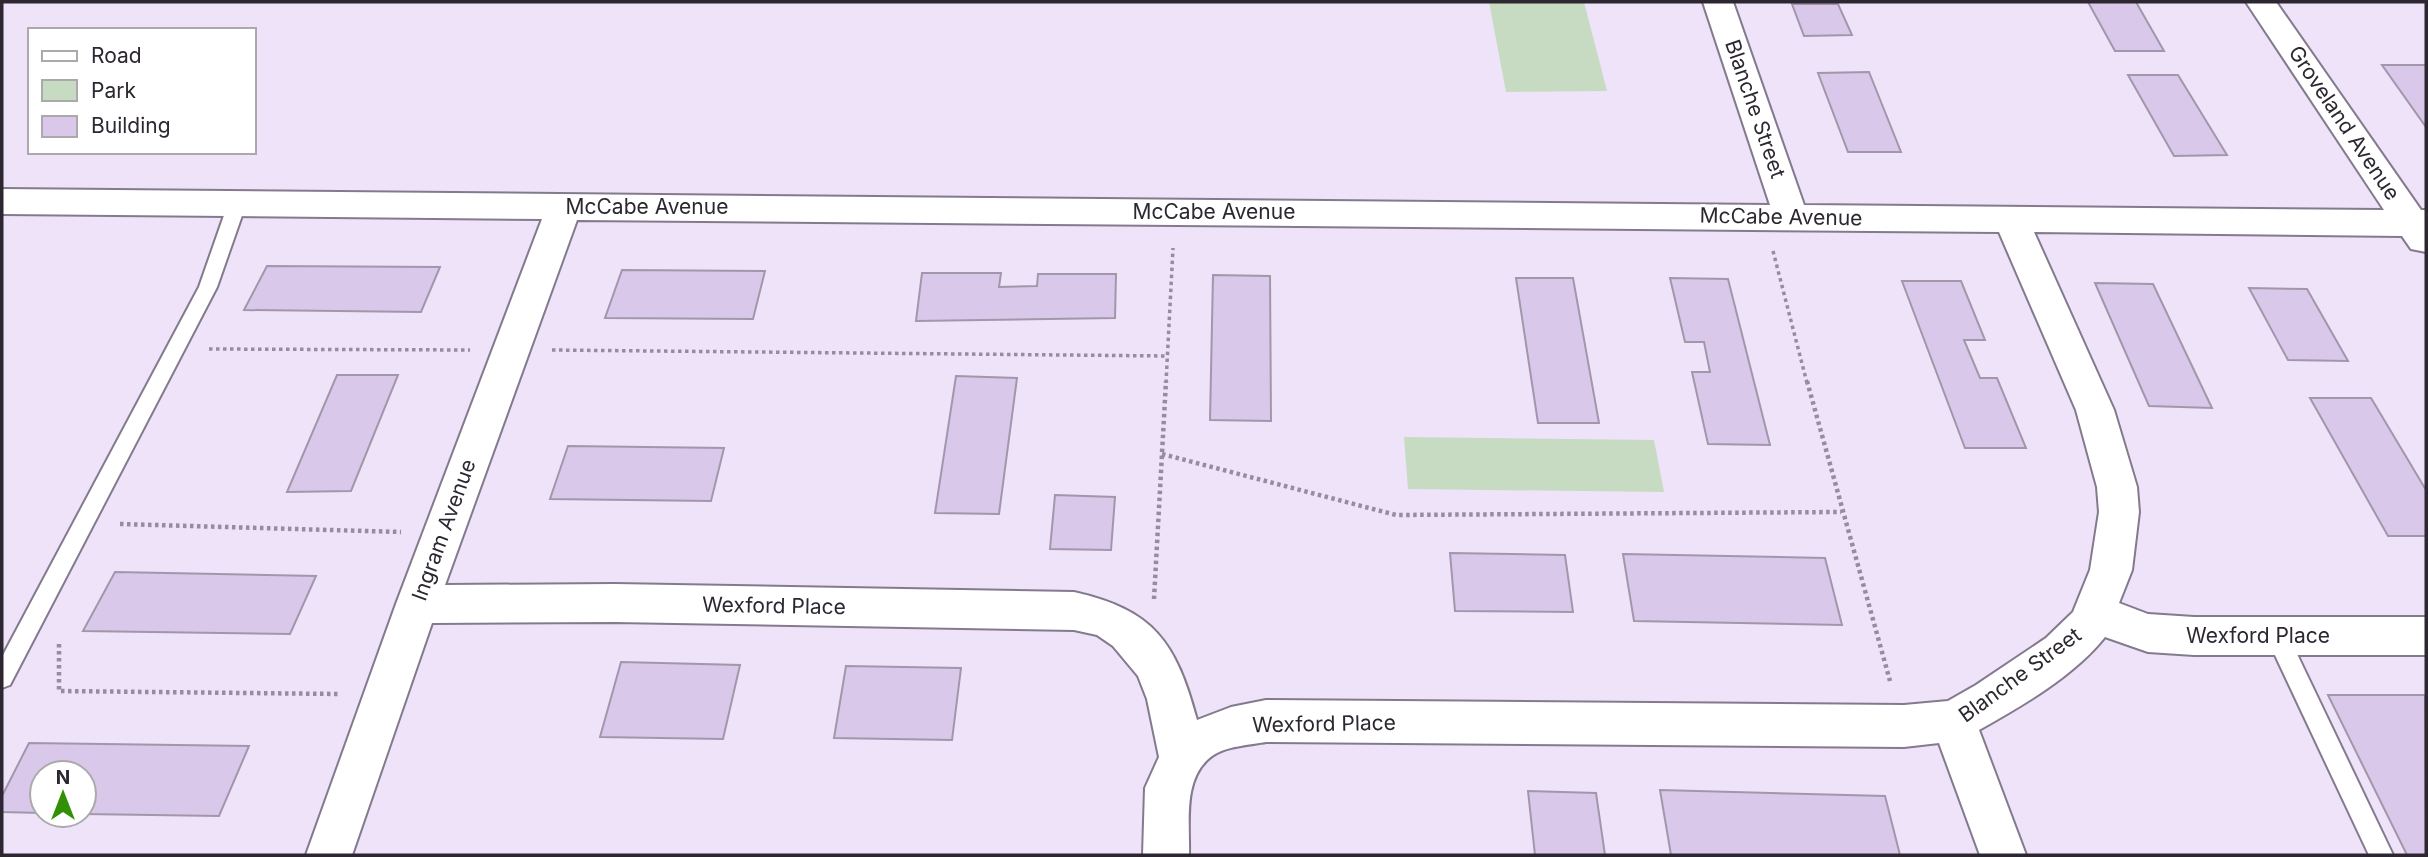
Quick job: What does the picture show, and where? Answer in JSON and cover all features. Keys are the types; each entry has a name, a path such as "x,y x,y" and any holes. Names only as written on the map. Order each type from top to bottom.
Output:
{"street":[{"name":"Blanche Street","path":"1718,2 1791,216"},
{"name":"Groveland Avenue","path":"2261,2 2421,230"},
{"name":"McCabe Avenue","path":"2,202 1791,216 2421,230"},
{"name":"Ingram Avenue","path":"329,855 417,604 564,207"},
{"name":"Blanche Street","path":"2003,855 1953,720 1991,700 2061,652 2089,625 2111,570 2119,512 2117,487 2095,410 2011,219"},
{"name":"Wexford Place","path":"417,604 615,603 1074,611 1111,621 1140,643 1162,678 1176,720 1182,758"},
{"name":"Wexford Place","path":"2094,614 2148,633 2426,636"},
{"name":"Wexford Place","path":"1182,758 1197,741 1231,728 1266,721 1903,726 1953,720"},
{"path":"1166,855 1167,788 1182,758"}],"lane":[{"path":"2,678 208,287 237,204"},
{"path":"2277,636 2381,855"}],"path":[{"path":"1140,643 1154,606 1175,212"},
{"path":"1791,216 1773,249 1841,512 1903,726"},
{"path":"176,349 1167,356"},
{"path":"1162,454 1396,515 1841,512"},
{"path":"84,523 443,534"},
{"path":"57,573 60,691 385,695"}],"green space":[{"path":"1489,2 1584,2 1607,91 1506,92"},
{"path":"1404,437 1654,440 1664,492 1408,489"}],"building":[{"path":"2088,2 2136,2 2164,51 2115,51"},
{"path":"1792,4 1838,4 1852,35 1804,36"},
{"path":"2382,65 2426,65 2426,127"},
{"path":"1869,72 1901,152 1848,152 1818,73"},
{"path":"2128,75 2178,75 2227,155 2174,156"},
{"path":"267,266 440,267 421,312 244,310"},
{"path":"622,270 765,271 753,319 605,318"},
{"path":"922,273 1001,273 999,287 1037,286 1038,274 1116,274 1115,318 916,321"},
{"path":"1213,275 1270,276 1271,421 1210,420"},
{"path":"1516,278 1573,278 1599,423 1538,423"},
{"path":"1670,278 1728,279 1770,445 1708,444 1692,372 1710,372 1704,342 1685,342"},
{"path":"1902,281 1961,281 1985,340 1964,340 1980,378 1997,378 2026,448 1965,448"},
{"path":"2095,283 2153,284 2212,408 2149,406"},
{"path":"2249,288 2307,289 2348,361 2288,360"},
{"path":"337,375 398,375 351,491 287,492"},
{"path":"956,376 1017,378 999,514 935,513"},
{"path":"2310,398 2371,398 2426,490 2426,536 2388,536"},
{"path":"568,446 724,448 711,501 550,499"},
{"path":"1055,495 1115,497 1111,550 1050,549"},
{"path":"1450,553 1565,555 1573,612 1455,611"},
{"path":"1623,554 1825,558 1842,625 1634,621"},
{"path":"115,572 316,576 290,634 83,631"},
{"path":"621,662 740,665 723,739 600,737"},
{"path":"846,666 961,668 952,740 834,738"},
{"path":"2328,695 2425,695 2426,855 2407,855"},
{"path":"29,743 249,746 219,816 98,814 98,759 28,759 28,813 2,812 2,796"},
{"path":"1660,790 1885,796 1900,855 1671,855"},
{"path":"1528,791 1596,793 1605,855 1535,855"}]}
